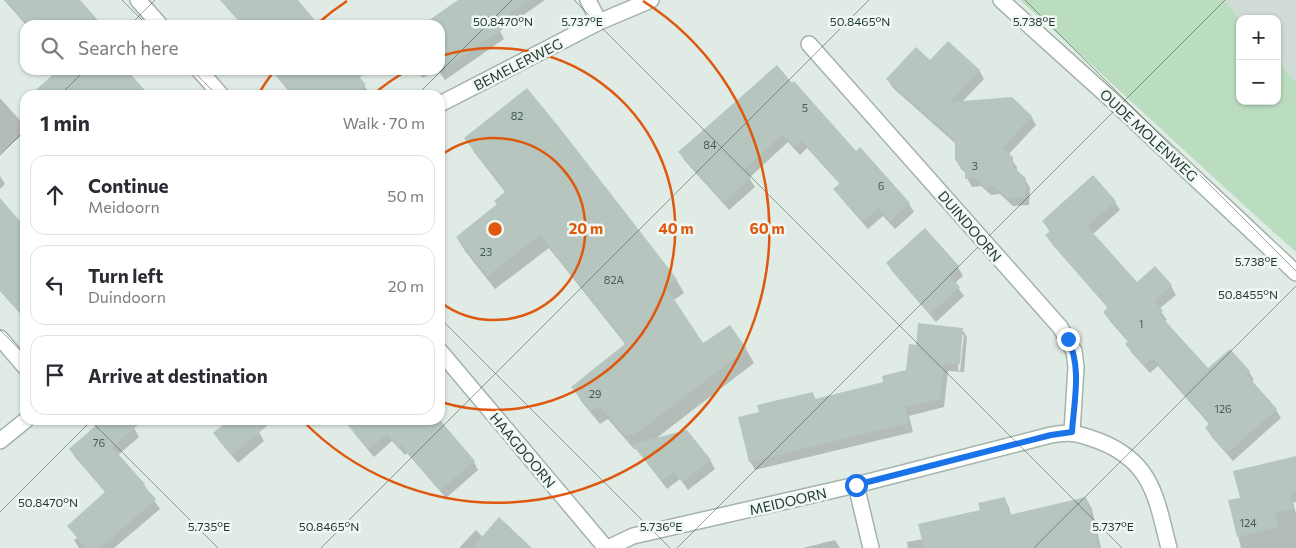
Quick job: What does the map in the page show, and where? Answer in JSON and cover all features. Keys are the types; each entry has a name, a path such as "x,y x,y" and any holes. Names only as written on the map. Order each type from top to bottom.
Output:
{"street":[{"path":"138,0 156,20"},
{"path":"588,0 600,22"},
{"name":"BEMELERWEG","path":"445,101 600,22 651,0"},
{"name":"OUDE MOLENWEG","path":"1001,0 1114,102 1296,273"},
{"name":"DUINDOORN","path":"809,44 1060,327 1074,351 1076,367 1072,432"},
{"path":"203,75 217,90"},
{"path":"2,344 20,362"},
{"name":"HAAGDOORN","path":"445,357 607,548"},
{"path":"0,442 20,425"},
{"name":"MEIDOORN","path":"607,548 633,536 856,485 1051,435 1072,432 1103,442 1116,449 1127,456 1146,475 1156,497 1169,548"},
{"path":"856,485 871,548"}],"shaded area":[{"path":"1223,0 1296,0 1296,82 1281,65 1281,15 1236,15"}],"green space":[{"path":"1020,0 1223,0 1236,15 1236,105 1281,105 1281,65 1296,82 1296,252 1227,189"}],"building":[{"path":"5,0 80,0 98,20 23,20"},
{"path":"220,0 298,0 315,20 238,20"},
{"path":"458,0 528,0 496,23 501,30 445,68 445,20 429,20"},
{"path":"948,41 980,70 950,102 1012,97 1032,116 1002,148 1013,157 1013,167 1026,178 1025,197 1007,198 994,186 985,187 975,178 965,179 965,169 955,160 955,140 886,79 916,47 930,60"},
{"path":"777,65 792,83 794,81 856,151 860,147 910,203 890,221 878,208 863,221 833,189 840,183 802,141 794,147 783,134 744,170 751,178 724,202 678,152"},
{"path":"52,75 131,75 145,90 36,90"},
{"path":"276,75 358,75 366,85 360,90 289,90"},
{"path":"527,88 677,279 666,287 703,343 730,325 747,349 634,435 625,435 599,406 591,411 571,387 626,343 540,235 487,276 456,237 497,204 494,201 506,191 464,138"},
{"path":"1093,175 1116,201 1087,226 1137,282 1155,266 1172,285 1154,301 1163,311 1159,314 1208,368 1230,349 1250,371 1246,374 1277,409 1227,453 1205,428 1210,423 1153,358 1144,366 1125,344 1128,341 1103,312 1108,307 1045,235 1050,231 1042,221"},
{"path":"0,198 20,221 20,312 0,290"},
{"path":"925,228 959,266 949,275 960,287 930,314 886,263"},
{"path":"918,323 963,328 960,364 944,363 940,399 905,407 909,423 749,462 738,417 759,412 757,405 813,392 815,399 883,382 882,376 906,370 909,344 916,345"},
{"path":"96,425 138,425 112,447 156,499 100,548 86,548 67,526 106,491 69,449"},
{"path":"223,425 268,425 232,455 213,433"},
{"path":"347,425 444,425 475,461 440,490 401,445 399,447 387,434 369,449"},
{"path":"687,430 711,460 683,482 674,472 661,481 632,444"},
{"path":"1296,456 1296,492 1289,494 1293,509 1275,513 1278,527 1237,537 1228,500 1240,498 1233,471"},
{"path":"1005,497 1009,515 1086,497 1099,548 924,548 918,524 980,510 978,503"},
{"path":"499,517 532,548 472,548"}],"route":[{"path":"856,485 1051,435 1072,432 1076,367 1074,351 1068,339"}]}
